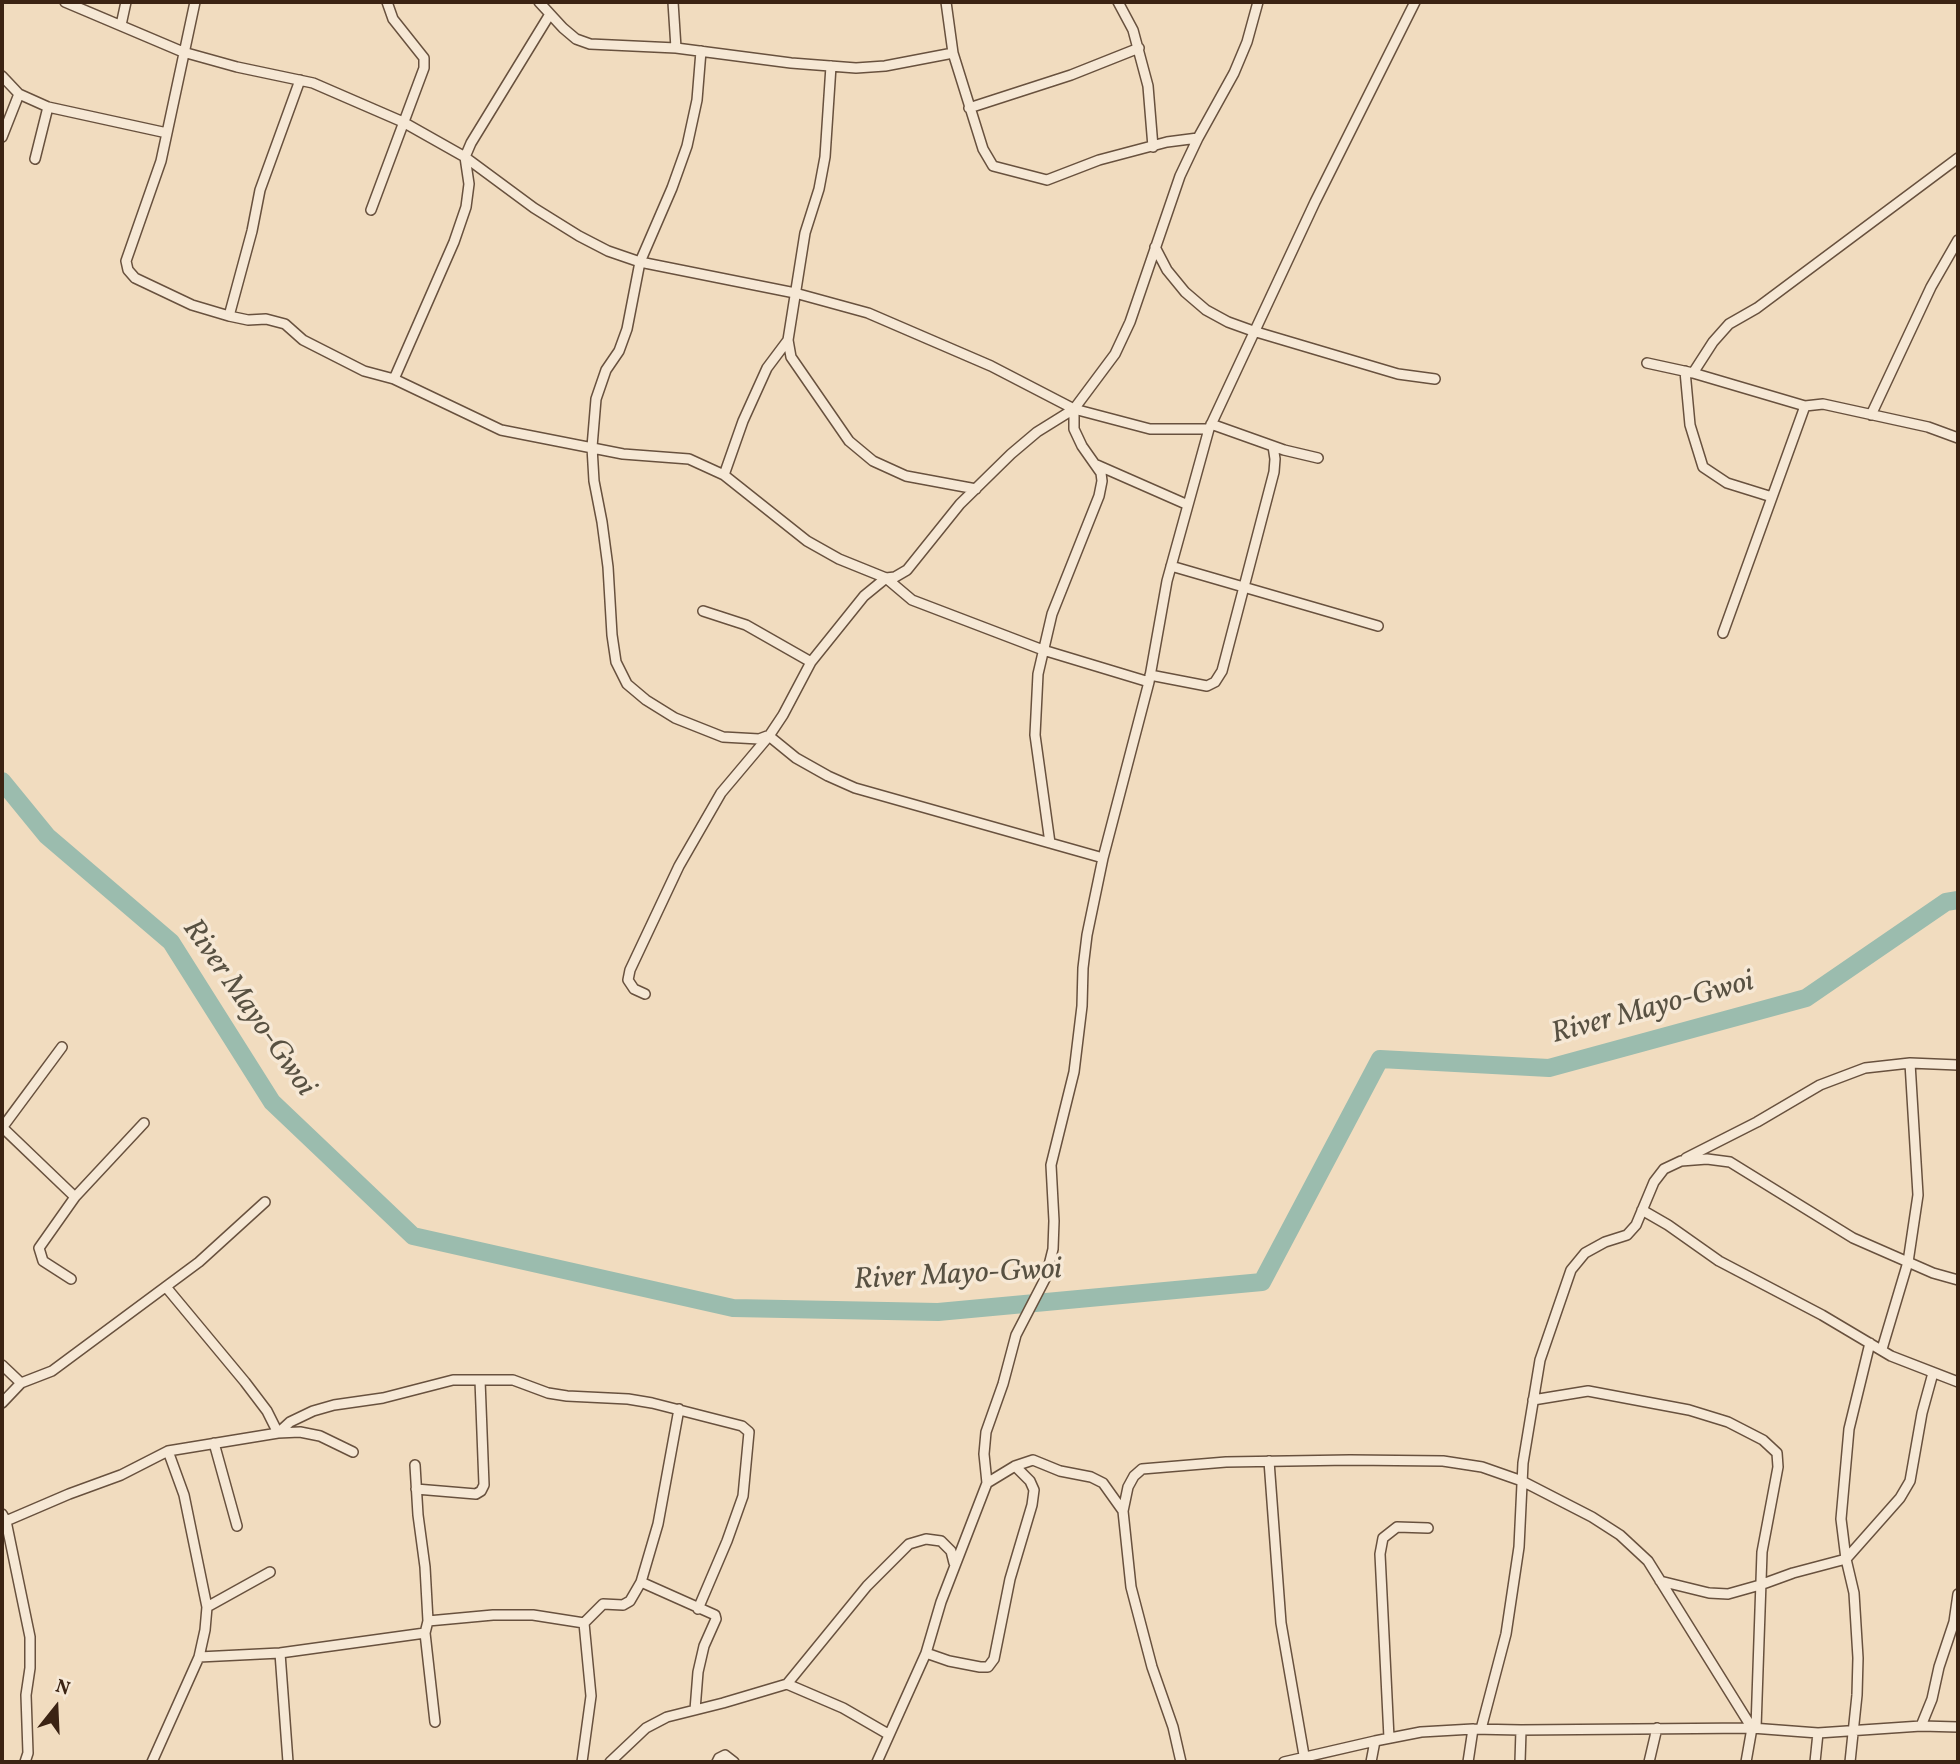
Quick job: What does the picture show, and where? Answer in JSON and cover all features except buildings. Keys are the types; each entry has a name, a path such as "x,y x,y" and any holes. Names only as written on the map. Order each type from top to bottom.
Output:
{"street":[{"path":"65,2 183,52 313,83 403,122 465,157 534,208 608,251 640,262 795,293 868,313 991,366 1074,409 1150,429 1210,426 1318,458"},
{"path":"121,25 126,2"},
{"path":"195,2 154,184 126,261 128,270 135,278 192,305 248,320 266,319 285,324 303,340 364,371 394,379 501,430 624,454 689,459 724,475 807,541 839,559 886,578 912,600 1043,650 1150,679 1207,686 1215,682 1222,671 1274,472 1273,446"},
{"path":"371,210 424,68 424,58 393,19 387,2"},
{"path":"539,2 576,39 590,44 676,48 831,66 885,66 953,52"},
{"path":"673,2 676,48"},
{"path":"946,2 953,52 983,149 993,166 1040,179 1054,178 1099,160 1198,138"},
{"path":"1118,2 1133,30 1149,86 1153,146"},
{"path":"645,994 634,989 628,980 634,957 678,866 721,793 769,736 783,715 811,662 864,596 886,578 895,577 907,570 976,489 1037,432 1074,409 1115,354 1130,322 1170,201 1198,138 1234,73 1247,42 1258,2"},
{"path":"877,1762 926,1653 940,1602 987,1483 984,1454 986,1432 1016,1335 1046,1276 1053,1249 1051,1165 1074,1072 1082,1006 1084,957 1103,858 1150,679 1171,566 1210,426 1253,331 1415,2"},
{"path":"394,379 454,242 466,207 469,184 465,157 550,14"},
{"path":"970,108 1071,75 1139,48"},
{"path":"701,51 697,100 687,146 640,262 627,329 619,351 606,370 596,400 592,447 594,481 603,522 612,635 617,662 627,684 646,701 675,718 723,737 759,739 769,736"},
{"path":"831,66 825,157 805,233 788,340 791,357 849,441 873,461 906,476 976,489"},
{"path":"2,76 19,94 48,107 167,133"},
{"path":"229,316 260,190 300,80"},
{"path":"2,137 19,94"},
{"path":"35,159 48,107"},
{"path":"1772,497 1727,483 1703,467 1690,425 1689,372 1729,324 1768,301 1958,158"},
{"path":"1871,415 1931,286 1958,240"},
{"path":"1155,247 1167,270 1196,301 1228,322 1398,374 1435,379"},
{"path":"724,475 743,421 767,368 788,340"},
{"path":"1647,362 1805,406 1822,404 1927,427 1958,438"},
{"path":"1723,633 1805,406"},
{"path":"1050,843 1035,735 1038,674 1052,614 1099,496 1102,481 1101,472 1082,446 1074,429 1074,409"},
{"path":"1095,465 1188,506"},
{"path":"1171,566 1378,626"},
{"path":"704,611 746,625 811,662"},
{"path":"769,736 796,758 855,788 1103,858"},
{"path":"62,1047 2,1127 75,1197"},
{"path":"1882,1349 1908,1262 1919,1195 1910,1063"},
{"path":"1468,1762 1506,1634 1519,1547 1522,1481 1539,1360 1571,1270 1584,1253 1627,1235 1636,1225 1654,1182 1664,1169 1758,1122 1820,1085 1865,1068 1910,1063 1958,1065"},
{"path":"71,1279 43,1261 39,1248 75,1197 144,1123"},
{"path":"1681,1161 1707,1159 1730,1162 1853,1238 1958,1280"},
{"path":"2,1403 21,1383 52,1371 166,1287 232,1235 265,1202"},
{"path":"1642,1210 1719,1261 1902,1361 1958,1382"},
{"path":"166,1287 246,1382 267,1411 278,1433"},
{"path":"1850,1762 1858,1658 1854,1593 1841,1519 1849,1429 1870,1343"},
{"path":"2,1365 21,1383"},
{"path":"1660,1581 1709,1593 1728,1594 1846,1559 1900,1498 1910,1481 1922,1413 1933,1373"},
{"path":"278,1433 290,1422 313,1410 383,1398 453,1380 513,1380 558,1395 628,1399 742,1426 749,1432 743,1496 698,1609"},
{"path":"416,1489 476,1494 481,1491 484,1485 480,1380"},
{"path":"1533,1400 1588,1391 1689,1410 1728,1422 1772,1446 1777,1453 1778,1467 1762,1552 1754,1728 1746,1762"},
{"path":"584,1623 603,1604 623,1605 630,1601 641,1582 658,1524 679,1409"},
{"path":"25,1762 28,1754 26,1695 30,1668 30,1637 4,1518 121,1475 168,1451 278,1433 300,1432 320,1436 352,1452"},
{"path":"214,1443 237,1526"},
{"path":"152,1762 199,1657 207,1607 184,1495 168,1451"},
{"path":"987,1483 1032,1460 1103,1483 1123,1511"},
{"path":"1269,1461 1281,1623 1306,1760"},
{"path":"1181,1762 1131,1587 1123,1511 1128,1487 1142,1469 1226,1462 1443,1461 1482,1467 1522,1481 1592,1517 1620,1535 1648,1560 1754,1728"},
{"path":"415,1465 425,1567 428,1621 425,1633 435,1722"},
{"path":"926,1653 980,1667 988,1667 993,1659 1010,1579 1034,1490 1030,1481 1016,1466"},
{"path":"1389,1738 1380,1555 1383,1538 1397,1527 1428,1528"},
{"path":"610,1762 646,1728 667,1717 787,1684 867,1586 909,1544 926,1539 941,1541 951,1551 954,1564"},
{"path":"207,1607 270,1572"},
{"path":"641,1582 715,1615 716,1619 698,1672 695,1710"},
{"path":"1921,1726 1932,1699 1954,1622 1958,1594"},
{"path":"428,1621 493,1615 533,1615 584,1623"},
{"path":"582,1762 591,1696 584,1623"},
{"path":"199,1657 280,1653 425,1633"},
{"path":"280,1653 288,1762"},
{"path":"787,1684 843,1709 888,1734"},
{"path":"1284,1762 1306,1760 1375,1741 1421,1732 1477,1729 1754,1728 1818,1733 1921,1726 1958,1727"},
{"path":"1649,1762 1657,1728"},
{"path":"1520,1762 1521,1730"},
{"path":"1815,1762 1818,1733"},
{"path":"1371,1762 1375,1741"},
{"path":"717,1762 725,1755 734,1762"}],"waterway":[{"name":"River Mayo-Gwoi","path":"2,781 47,836 171,942 272,1102 413,1236 733,1308 938,1312 1262,1282 1380,1059 1549,1068 1806,998 1946,902 1958,900"}]}
